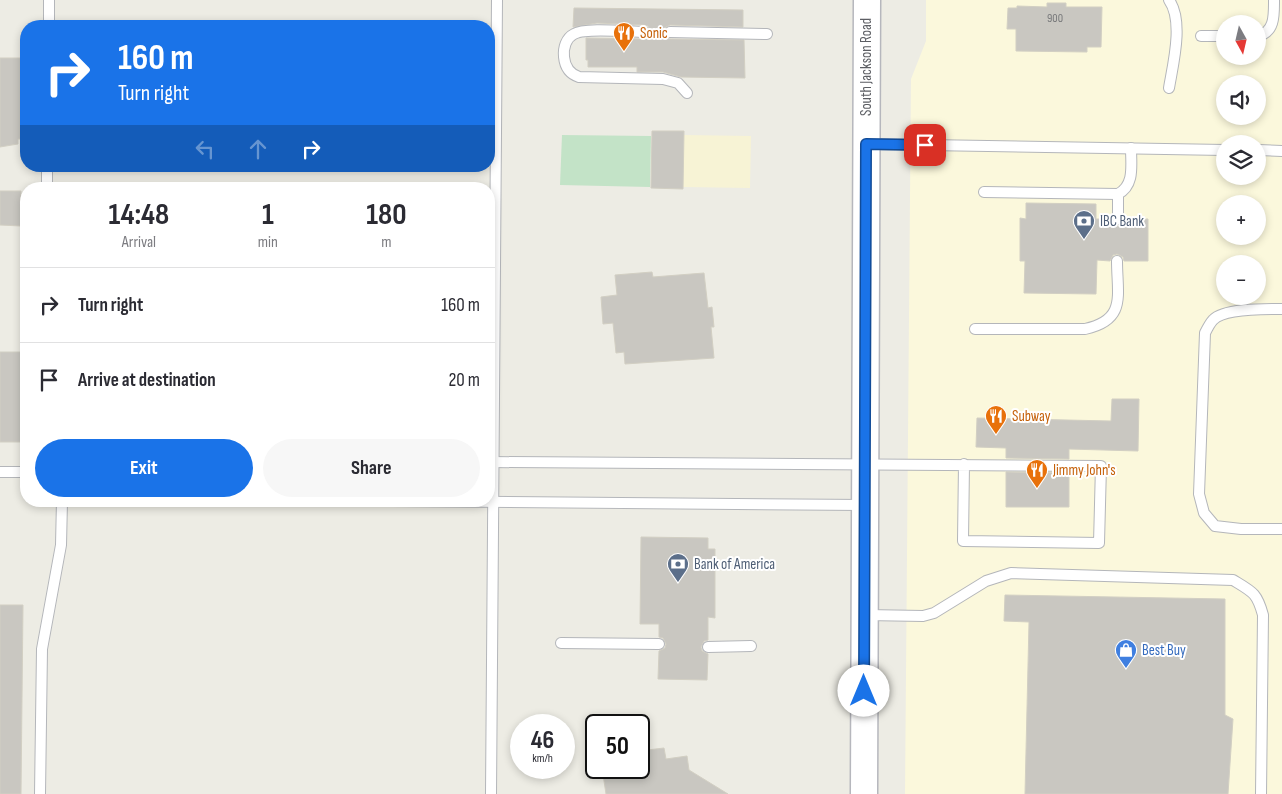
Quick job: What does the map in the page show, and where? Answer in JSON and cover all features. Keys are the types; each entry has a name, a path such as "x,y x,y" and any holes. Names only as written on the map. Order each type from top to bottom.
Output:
{"main road":[{"name":"South Jackson Road","path":"864,794 867,0"}],"lane":[{"path":"49,0 49,20"},
{"path":"495,154 497,0"},
{"path":"1169,0 1176,15 1175,49 1169,88"},
{"path":"1266,32 1272,25 1274,0"},
{"path":"644,32 585,31 575,33 568,38 564,46 563,55 568,70 573,75 579,77 663,79 678,83 687,93"},
{"path":"670,32 768,34"},
{"path":"1201,36 1216,36"},
{"path":"866,144 1216,150"},
{"path":"984,192 1118,194 1125,190 1130,182 1131,148"},
{"path":"1266,150 1282,151"},
{"path":"1118,194 1118,219"},
{"path":"975,329 1085,329 1098,326 1114,314 1117,305 1117,261"},
{"path":"1282,309 1256,309 1232,312 1214,318 1204,333 1199,494 1204,512 1215,526 1241,529 1282,529"},
{"path":"495,462 964,464 1100,466 1098,543 963,541 964,464"},
{"path":"0,472 20,472"},
{"path":"495,502 865,505"},
{"path":"40,794 42,649 61,545 62,507"},
{"path":"491,794 493,507"},
{"path":"865,615 923,616 934,613 986,581 1011,573 1233,580 1249,590 1258,600 1263,616 1261,794"},
{"path":"561,643 659,644"},
{"path":"708,647 751,646"}],"shaded area":[{"path":"926,0 1282,0 1282,794 905,794 911,79 926,41"}],"green space":[{"path":"562,135 651,136 650,187 560,185"}],"sand":[{"path":"684,135 751,136 750,188 683,187"}],"building":[{"path":"1047,3 1066,3 1066,7 1102,7 1101,47 1087,47 1087,52 1016,51 1016,29 1007,29 1008,8 1017,8 1017,6 1047,7"},
{"path":"574,8 743,10 743,27 670,25 664,28 663,32 666,38 670,39 744,40 745,78 681,77 663,72 637,72 637,67 588,67 588,60 586,60 586,38 644,39 650,36 651,32 648,26 644,25 597,23 573,27"},
{"path":"0,58 20,58 20,139 18,139 18,144 0,147"},
{"path":"652,131 684,131 683,189 651,188"},
{"path":"0,191 20,191 20,226 0,225"},
{"name":"IBC Bank","path":"1026,203 1096,204 1096,219 1111,219 1112,223 1118,226 1122,225 1125,219 1148,219 1148,261 1124,261 1123,257 1117,254 1113,255 1110,261 1097,260 1096,294 1024,293 1025,261 1020,261 1020,218 1026,219"},
{"path":"652,272 653,277 704,273 708,308 712,307 714,327 711,327 714,358 625,364 624,352 616,353 613,323 603,324 601,297 617,295 615,275"},
{"path":"0,352 20,352 20,442 0,442"},
{"path":"1112,399 1139,399 1138,451 1069,449 1069,459 1006,458 1006,448 976,447 977,418 1111,421"},
{"name":"Jimmy John's","path":"1006,472 1069,473 1069,507 1006,507"},
{"name":"Bank of America","path":"641,537 708,538 708,549 715,549 715,618 708,617 708,640 704,641 701,647 702,651 708,654 707,680 658,679 659,651 665,648 666,644 663,638 659,637 659,624 640,624"},
{"name":"Best Buy","path":"1005,595 1225,599 1225,715 1233,719 1228,794 1025,794 1029,622 1004,621"},
{"path":"0,605 23,605 21,794 0,794"},
{"path":"664,748 666,759 687,756 689,770 728,794 606,794 604,779 650,779 650,750"}],"place":[{"name":"Sonic","path":"624,52"},
{"name":"IBC Bank","path":"1084,240"},
{"name":"Subway","path":"996,435"},
{"name":"Jimmy John's","path":"1037,489"},
{"name":"Bank of America","path":"678,583"},
{"name":"Best Buy","path":"1126,669"}],"route":[{"path":"864,691 866,144 925,145"}]}
